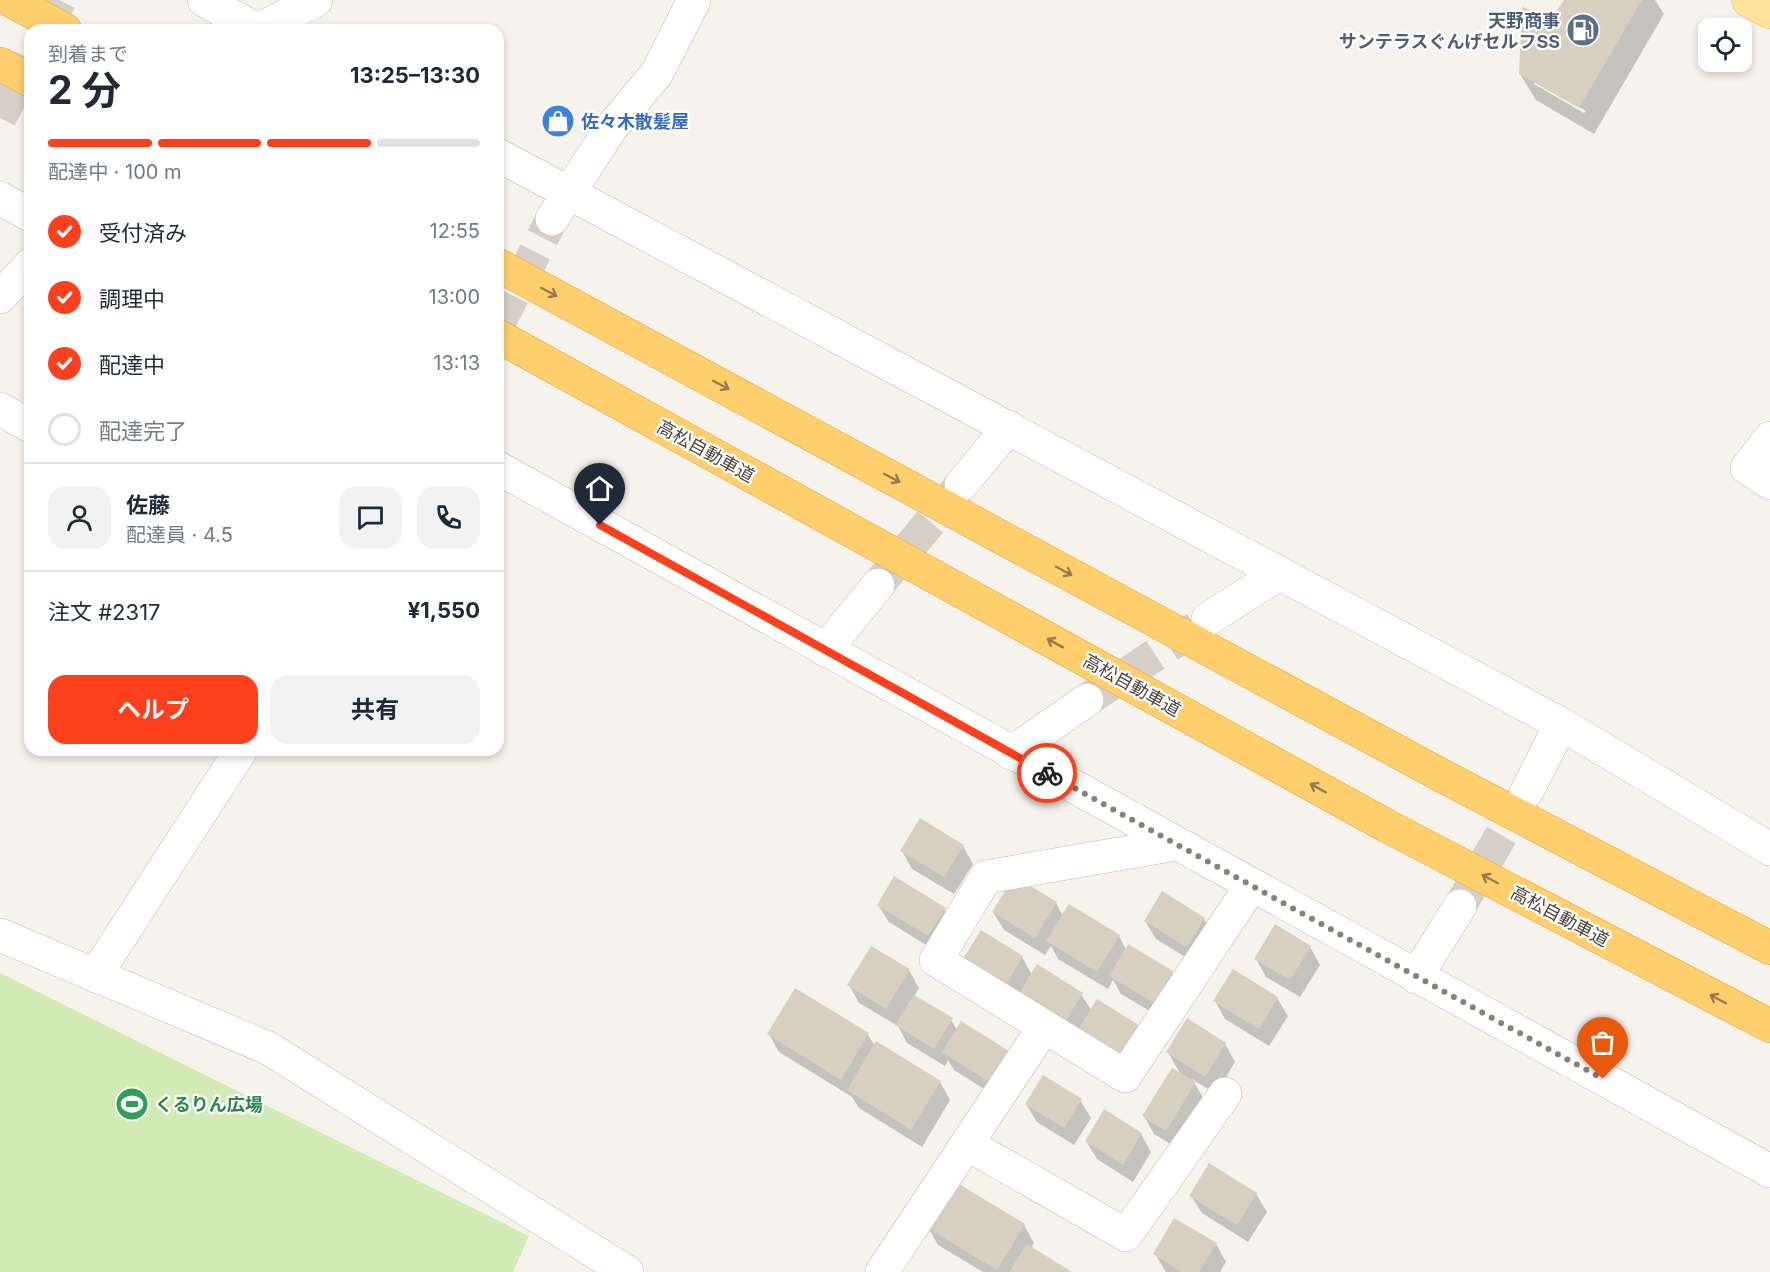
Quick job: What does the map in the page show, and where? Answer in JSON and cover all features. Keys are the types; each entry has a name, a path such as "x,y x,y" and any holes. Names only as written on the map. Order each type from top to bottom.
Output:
{"highway":[{"path":"10,0 54,24"},
{"path":"0,64 24,77"},
{"path":"504,267 1437,773 1770,948"},
{"name":"高松自動車道","path":"504,339 1387,826 1770,1026"}],"main road":[{"path":"1748,0 1770,12"}],"street":[{"path":"204,0 247,24"},
{"path":"270,24 316,0"},
{"path":"552,219 611,128 657,73 694,0"},
{"path":"504,157 1561,724 1770,849"},
{"path":"0,198 24,212"},
{"path":"0,297 24,271"},
{"path":"0,409 24,423"},
{"path":"961,485 1009,427"},
{"path":"1770,438 1747,468 1770,483"},
{"path":"504,471 1251,886 1770,1170"},
{"path":"1208,619 1280,573"},
{"path":"825,650 878,585"},
{"path":"1011,753 1086,700"},
{"path":"1526,793 1561,724"},
{"path":"95,976 237,756"},
{"path":"1176,844 986,877 936,960 1125,1076 1251,886"},
{"path":"1416,976 1461,906"},
{"path":"0,935 268,1048 627,1272"},
{"path":"882,1272 1044,1026"},
{"path":"966,1144 1126,1235 1225,1094"}],"green space":[{"name":"くるりん広場","path":"0,973 529,1236 513,1272 0,1272"}],"building":[{"path":"1564,0 1642,0 1579,108 1519,74 1522,7 1552,18"},
{"path":"920,818 964,845 944,877 900,851"},
{"path":"894,876 946,908 928,936 877,905"},
{"path":"1014,876 1057,902 1035,938 992,912"},
{"path":"1162,891 1205,918 1187,947 1144,921"},
{"path":"1069,904 1120,935 1097,972 1046,941"},
{"path":"1275,924 1311,946 1290,980 1254,959"},
{"path":"981,930 1023,956 1004,988 961,962"},
{"path":"1128,944 1173,971 1154,1003 1109,976"},
{"path":"871,946 910,969 886,1009 847,985"},
{"path":"1037,964 1083,993 1064,1023 1018,995"},
{"path":"1233,969 1278,997 1259,1029 1213,1001"},
{"path":"795,988 869,1033 841,1080 767,1034"},
{"path":"914,995 953,1018 934,1049 895,1025"},
{"path":"1097,999 1140,1026 1122,1057 1078,1030"},
{"path":"1187,1018 1226,1043 1205,1077 1166,1052"},
{"path":"961,1021 1009,1051 990,1082 942,1052"},
{"path":"876,1041 941,1081 911,1130 847,1090"},
{"path":"1172,1068 1196,1082 1166,1131 1142,1116"},
{"path":"1043,1075 1082,1099 1064,1128 1025,1104"},
{"path":"1104,1109 1142,1133 1123,1165 1085,1141"},
{"path":"1209,1163 1257,1193 1237,1225 1189,1196"},
{"path":"954,1181 1025,1224 997,1270 926,1227"},
{"path":"1174,1218 1217,1243 1199,1272 1182,1272 1153,1254"},
{"path":"1027,1244 1072,1272 1009,1272"}],"tunnel":[{"path":"48,24 60,0"},
{"path":"0,118 24,71"},
{"path":"504,313 552,219"},
{"path":"878,585 961,485"},
{"path":"1087,700 1205,622"},
{"path":"1460,906 1526,793"}],"way so far":[{"path":"1047,773 1603,1079"}],"place":[{"name":"天野商事 サンテラスぐんげセルフSS","path":"1583,30"},
{"name":"佐々木散髪屋","path":"558,121"},
{"name":"くるりん広場","path":"132,1104"}],"route":[{"path":"600,525 1047,773"}]}
